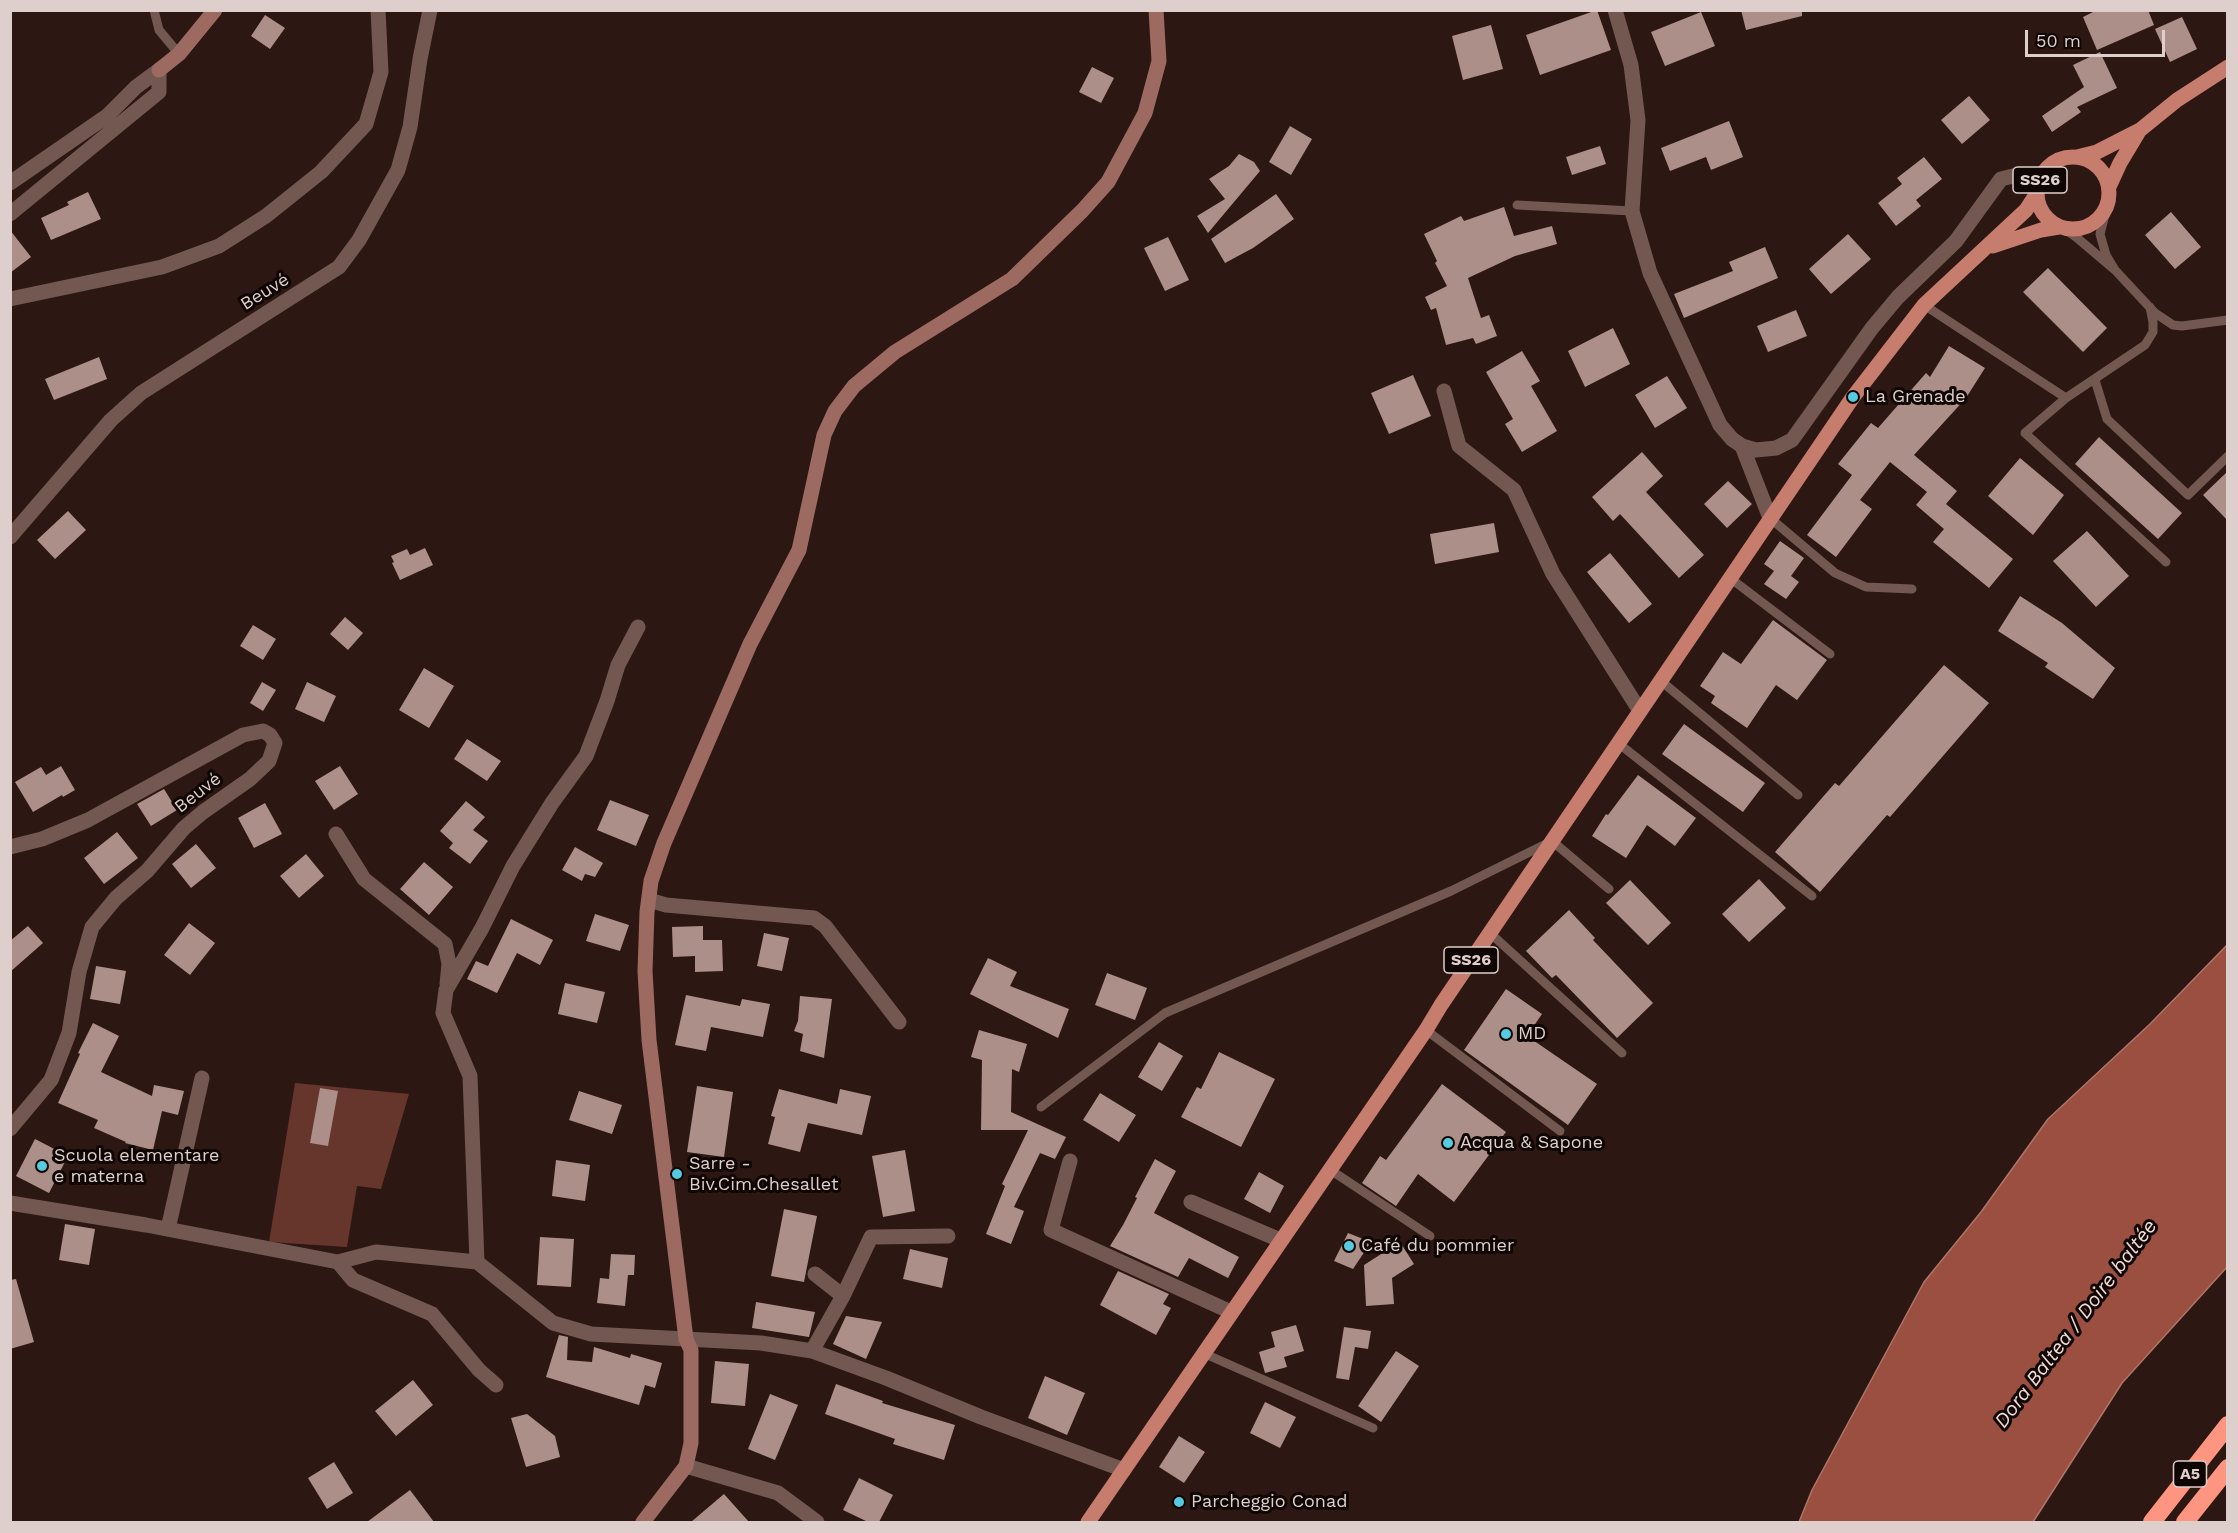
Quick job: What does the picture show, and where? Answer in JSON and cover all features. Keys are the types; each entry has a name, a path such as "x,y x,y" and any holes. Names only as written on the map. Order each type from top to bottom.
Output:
{"highway":[{"name":"A5","path":"2152,1522 2228,1425"},
{"name":"A5","path":"2186,1522 2228,1468"}],"main road":[{"name":"SS26","path":"1088,1522 1426,1030 1770,518 1863,383 1924,305 2026,210 2044,172 2057,161 2097,152 2140,130 2177,100 2228,67"},
{"name":"SS26","path":"1987,248 2041,230 2061,227 2084,228 2093,224 2107,207 2109,186 2140,130"},
{"name":"SS26","path":"2074,157 2084,158 2093,163 2106,177 2109,186"},
{"name":"SS26","path":"2038,187 2043,213 2050,221 2061,227"}],"street":[{"path":"10,183 107,116 136,87 179,54 215,10"},
{"path":"10,299 162,267 219,246 266,216 321,172 366,124 381,72 378,10"},
{"name":"Beuvé","path":"10,537 111,420 141,393 339,267 359,240 398,170 410,127 430,10"},
{"path":"643,1522 686,1466 691,1443 691,1350 686,1339 649,1040 645,971 651,881 664,843 750,644 799,550 824,435 835,411 854,386 895,352 1012,279 1082,211 1108,182 1145,113 1159,61 1156,10"},
{"path":"1615,10 1631,64 1638,120 1632,211 1650,273 1720,425 1732,439 1742,446 1756,450 1776,448 1792,440 1872,328 1898,297 1956,241 2001,179 2017,175 2028,176 2038,187"},
{"path":"10,214 159,92 159,70"},
{"path":"1444,391 1459,446 1514,490 1553,574 1640,711"},
{"path":"1742,446 1770,518"},
{"path":"447,990 513,866 552,803 586,756 618,664 638,627"},
{"name":"Beuvé","path":"10,847 42,839 88,820 243,735 264,731 270,735 274,743 269,761 184,828 147,871 116,898 92,927 79,972 69,1033 51,1080 10,1129"},
{"path":"336,834 364,879 445,944 449,964 442,1013 470,1076 477,1262"},
{"path":"649,900 676,906 814,918 825,926 899,1022"},
{"path":"168,1229 202,1078"},
{"path":"1070,1161 1051,1230 1231,1312"},
{"path":"1191,1202 1280,1240"},
{"path":"10,1203 168,1229 338,1262 376,1252 477,1262 553,1323 591,1334 761,1343 812,1351 886,1378 981,1418 1124,1470"},
{"path":"812,1351 843,1296 871,1237 948,1236"},
{"path":"338,1262 353,1280 432,1314 479,1370 496,1385"},
{"path":"815,1274 843,1296"},
{"path":"686,1466 778,1493 817,1522"}],"lane":[{"path":"154,10 159,30 179,54"},
{"path":"1517,205 1632,211"},
{"path":"2107,207 2100,234 2106,255 2115,270"},
{"path":"2061,227 2115,270 2150,307 2173,325 2182,326 2228,320"},
{"path":"1924,305 2066,398"},
{"path":"2150,307 2153,332 2145,345 2066,398 2025,433 2166,562"},
{"path":"2095,380 2107,419 2188,495 2228,456"},
{"path":"1770,518 1835,573 1866,587 1912,589"},
{"path":"1730,578 1830,654"},
{"path":"1660,681 1798,795"},
{"path":"1618,743 1812,896"},
{"path":"1041,1107 1165,1014 1451,891 1552,841 1609,889"},
{"path":"1490,933 1622,1053"},
{"path":"1426,1030 1560,1131"},
{"path":"1329,1169 1430,1236"},
{"path":"1203,1353 1373,1428"}],"shaded area":[{"path":"295,1083 409,1094 381,1189 357,1186 347,1247 269,1242"}],"water":[{"name":"Dora Baltea / Doire baltée","path":"2227,945 2227,1267 2122,1383 2033,1522 1799,1522 1812,1490 1924,1282 1981,1212 2048,1119 2150,1024"}],"building":[{"path":"1597,10 1611,50 1540,75 1526,35"},
{"path":"1741,10 1802,10 1802,16 1746,30"},
{"path":"2097,10 2148,10 2154,25 2097,50 2083,17"},
{"path":"1701,12 1715,46 1665,66 1651,32"},
{"path":"265,15 285,28 270,49 251,36"},
{"path":"2182,17 2197,49 2170,62 2155,29"},
{"path":"1491,25 1503,69 1463,80 1452,36"},
{"path":"2100,52 2117,88 2077,107 2081,112 2052,132 2042,116 2084,87 2073,65"},
{"path":"1092,67 1114,78 1101,103 1079,92"},
{"path":"1969,96 1990,120 1962,144 1941,120"},
{"path":"1729,121 1743,157 1711,170 1706,157 1670,171 1661,148"},
{"path":"1290,126 1312,139 1291,175 1269,162"},
{"path":"1600,146 1606,164 1572,175 1566,157"},
{"path":"1239,154 1254,162 1260,171 1208,233 1197,216 1225,199 1209,179 1229,166"},
{"path":"1924,157 1942,179 1916,200 1921,206 1896,226 1878,203 1902,184 1897,178"},
{"path":"88,192 101,219 51,240 41,218 69,205 67,202"},
{"path":"1276,194 1294,219 1253,248 1225,263 1211,239"},
{"path":"1504,207 1514,236 1552,226 1557,244 1515,256 1468,278 1481,318 1489,315 1497,336 1476,344 1473,338 1446,345 1436,308 1431,310 1425,297 1447,286 1424,234 1461,216 1464,221"},
{"path":"2171,212 2201,247 2175,269 2145,235"},
{"path":"10,230 31,257 10,273"},
{"path":"1848,234 1871,259 1831,294 1809,269"},
{"path":"1168,237 1189,280 1165,291 1144,248"},
{"path":"1765,247 1778,278 1684,318 1674,294 1733,271 1729,262"},
{"path":"2048,268 2107,328 2083,352 2023,292"},
{"path":"1796,310 1807,336 1768,352 1757,326"},
{"path":"1613,328 1630,364 1585,387 1568,351"},
{"path":"1949,346 1985,368 1966,398 1914,455 1957,491 1946,504 2013,559 1989,588 1933,542 1944,529 1916,505 1927,492 1890,462 1860,500 1872,509 1836,557 1807,535 1852,475 1838,464 1871,423 1878,428 1926,373 1930,377"},
{"path":"1522,351 1540,381 1531,386 1557,431 1522,452 1505,424 1513,419 1486,372"},
{"path":"99,357 107,379 54,400 45,379"},
{"path":"1413,375 1431,416 1389,434 1371,393"},
{"path":"1667,376 1687,408 1655,428 1635,395"},
{"path":"2099,437 2182,513 2158,539 2075,464"},
{"path":"1642,452 1663,476 1646,492 1704,555 1679,578 1620,514 1613,521 1592,497"},
{"path":"2020,458 2064,495 2033,535 1988,496"},
{"path":"2228,471 2228,521 2203,495"},
{"path":"1728,481 1752,504 1727,528 1704,504"},
{"path":"68,511 86,530 55,559 37,540"},
{"path":"1494,523 1499,552 1435,564 1430,534"},
{"path":"2087,531 2129,576 2096,607 2053,561"},
{"path":"1780,541 1804,558 1791,576 1799,582 1786,599 1764,584 1774,571 1764,564"},
{"path":"425,548 433,565 400,580 391,556 407,549 410,555"},
{"path":"1610,553 1652,604 1629,623 1587,572"},
{"path":"2020,596 2062,623 2115,668 2093,699 2045,667 2048,663 1998,631"},
{"path":"345,617 363,633 348,650 330,634"},
{"path":"1773,620 1827,660 1797,700 1776,685 1747,728 1711,703 1715,696 1700,686 1723,652 1741,664"},
{"path":"253,625 276,639 263,660 240,646"},
{"path":"1944,665 1989,703 1890,817 1887,815 1820,892 1775,852 1835,783 1839,786"},
{"path":"424,668 454,686 429,728 399,710"},
{"path":"262,682 276,690 263,711 250,703"},
{"path":"307,682 336,696 324,722 295,709"},
{"path":"1684,724 1765,783 1743,812 1662,754"},
{"path":"467,739 501,761 487,781 454,759"},
{"path":"61,766 75,790 33,812 15,782 41,767 46,775"},
{"path":"340,766 358,794 334,810 315,781"},
{"path":"1638,775 1696,818 1675,846 1647,825 1626,858 1592,836 1606,814 1608,815"},
{"path":"164,789 177,810 151,826 137,804"},
{"path":"610,800 649,815 636,846 597,830"},
{"path":"466,801 485,817 473,830 488,841 470,864 449,848 453,843 440,831"},
{"path":"265,803 282,834 254,848 238,818"},
{"path":"117,832 138,858 104,884 84,858"},
{"path":"196,844 216,868 191,888 172,864"},
{"path":"575,847 603,863 595,877 585,874 582,881 562,870"},
{"path":"306,854 324,876 299,898 280,876"},
{"path":"424,862 453,887 429,915 400,889"},
{"path":"1759,879 1786,908 1749,942 1722,914"},
{"path":"1630,880 1671,923 1648,945 1606,903"},
{"path":"1569,910 1595,938 1593,940 1653,1003 1617,1038 1556,975 1552,978 1526,951"},
{"path":"595,914 629,925 620,951 586,941"},
{"path":"511,919 553,940 540,965 517,953 497,993 467,979 476,961 488,966"},
{"path":"189,923 215,943 190,975 164,955"},
{"path":"28,926 43,943 10,972 10,941"},
{"path":"703,926 703,940 722,940 723,971 695,972 695,956 673,957 672,927"},
{"path":"764,933 789,938 782,971 757,966"},
{"path":"988,958 1017,972 1010,986 1069,1009 1058,1038 970,994"},
{"path":"96,966 126,971 120,1004 90,999"},
{"path":"1107,973 1147,988 1135,1020 1095,1005"},
{"path":"565,983 605,992 597,1023 558,1014"},
{"path":"1506,989 1542,1014 1527,1036 1597,1084 1568,1125 1464,1050"},
{"path":"686,995 740,1006 742,999 770,1004 763,1037 711,1027 706,1051 675,1045"},
{"path":"800,996 832,999 824,1058 800,1051 803,1034 794,1031 798,1021"},
{"path":"93,1023 119,1036 101,1072 152,1096 154,1085 184,1091 178,1115 162,1111 153,1150 125,1143 94,1128 98,1120 58,1103"},
{"path":"979,1030 1027,1044 1019,1072 1012,1069 1011,1112 1066,1137 1055,1159 1040,1153 1014,1207 1024,1211 1011,1244 986,1234 1005,1186 1002,1184 1028,1130 981,1130 982,1060 971,1057"},
{"path":"1159,1042 1183,1056 1162,1091 1138,1077"},
{"path":"1219,1052 1275,1079 1241,1147 1181,1117 1197,1087 1201,1089"},
{"name":"Acqua & Sapone","path":"1442,1084 1506,1132 1454,1202 1418,1174 1396,1206 1362,1183 1380,1156 1386,1160"},
{"path":"697,1086 733,1092 724,1157 687,1152"},
{"path":"320,1088 338,1091 328,1146 310,1143"},
{"path":"779,1089 837,1104 840,1089 871,1096 862,1135 808,1123 800,1152 768,1144 775,1117 771,1116"},
{"path":"579,1091 622,1105 612,1134 569,1120"},
{"path":"1100,1093 1136,1115 1119,1142 1083,1120"},
{"name":"Scuola elementare e materna","path":"35,1139 68,1156 49,1193 16,1176"},
{"path":"905,1150 915,1211 883,1217 872,1156"},
{"path":"1155,1159 1176,1171 1154,1213 1239,1257 1228,1278 1189,1258 1178,1277 1110,1246 1137,1198 1135,1197"},
{"path":"556,1160 590,1165 585,1201 552,1196"},
{"path":"1259,1172 1284,1186 1270,1213 1244,1199"},
{"path":"784,1209 817,1216 804,1282 771,1276"},
{"path":"65,1224 95,1229 89,1265 59,1260"},
{"path":"1348,1233 1371,1242 1353,1269 1334,1261"},
{"path":"540,1237 574,1239 571,1287 537,1285"},
{"path":"1400,1242 1414,1264 1392,1278 1394,1304 1366,1306 1364,1265"},
{"path":"910,1249 948,1258 942,1288 903,1279"},
{"path":"611,1254 635,1255 634,1275 628,1275 625,1306 597,1303 600,1278 609,1279"},
{"path":"1118,1271 1169,1294 1163,1304 1171,1308 1156,1335 1100,1305"},
{"path":"16,1279 34,1342 10,1349 10,1280"},
{"path":"756,1302 815,1312 809,1337 752,1328"},
{"path":"846,1316 882,1322 866,1359 833,1344"},
{"path":"1296,1325 1304,1351 1284,1357 1287,1367 1265,1373 1259,1352 1275,1347 1271,1332"},
{"path":"1344,1327 1371,1331 1368,1349 1355,1347 1349,1380 1336,1378"},
{"path":"559,1335 568,1337 567,1360 592,1362 594,1347 630,1358 631,1354 662,1363 655,1388 645,1385 639,1405 546,1377"},
{"path":"1396,1351 1419,1366 1381,1422 1358,1406"},
{"path":"715,1361 749,1364 745,1406 711,1403"},
{"path":"1045,1376 1085,1393 1067,1435 1028,1418"},
{"path":"413,1380 433,1405 396,1436 375,1411"},
{"path":"836,1384 883,1401 882,1403 955,1425 944,1460 893,1444 895,1439 825,1414"},
{"path":"770,1394 798,1405 775,1460 748,1449"},
{"path":"1265,1402 1296,1417 1280,1448 1250,1433"},
{"path":"527,1414 555,1436 560,1457 526,1467 511,1418"},
{"path":"1179,1436 1205,1452 1184,1483 1159,1467"},
{"path":"334,1462 353,1493 327,1509 308,1478"},
{"path":"859,1478 893,1495 879,1522 868,1522 843,1510"},
{"path":"410,1490 434,1522 367,1522"},
{"path":"724,1494 749,1522 691,1522"}],"place":[{"name":"La Grenade","path":"1853,397"},
{"name":"MD","path":"1506,1034"},
{"name":"Acqua & Sapone","path":"1448,1143"},
{"name":"Scuola elementare e materna","path":"42,1166"},
{"name":"Sarre - Biv.Cim.Chesallet","path":"677,1174"},
{"name":"Café du pommier","path":"1349,1246"},
{"name":"Parcheggio Conad","path":"1179,1502"}]}
